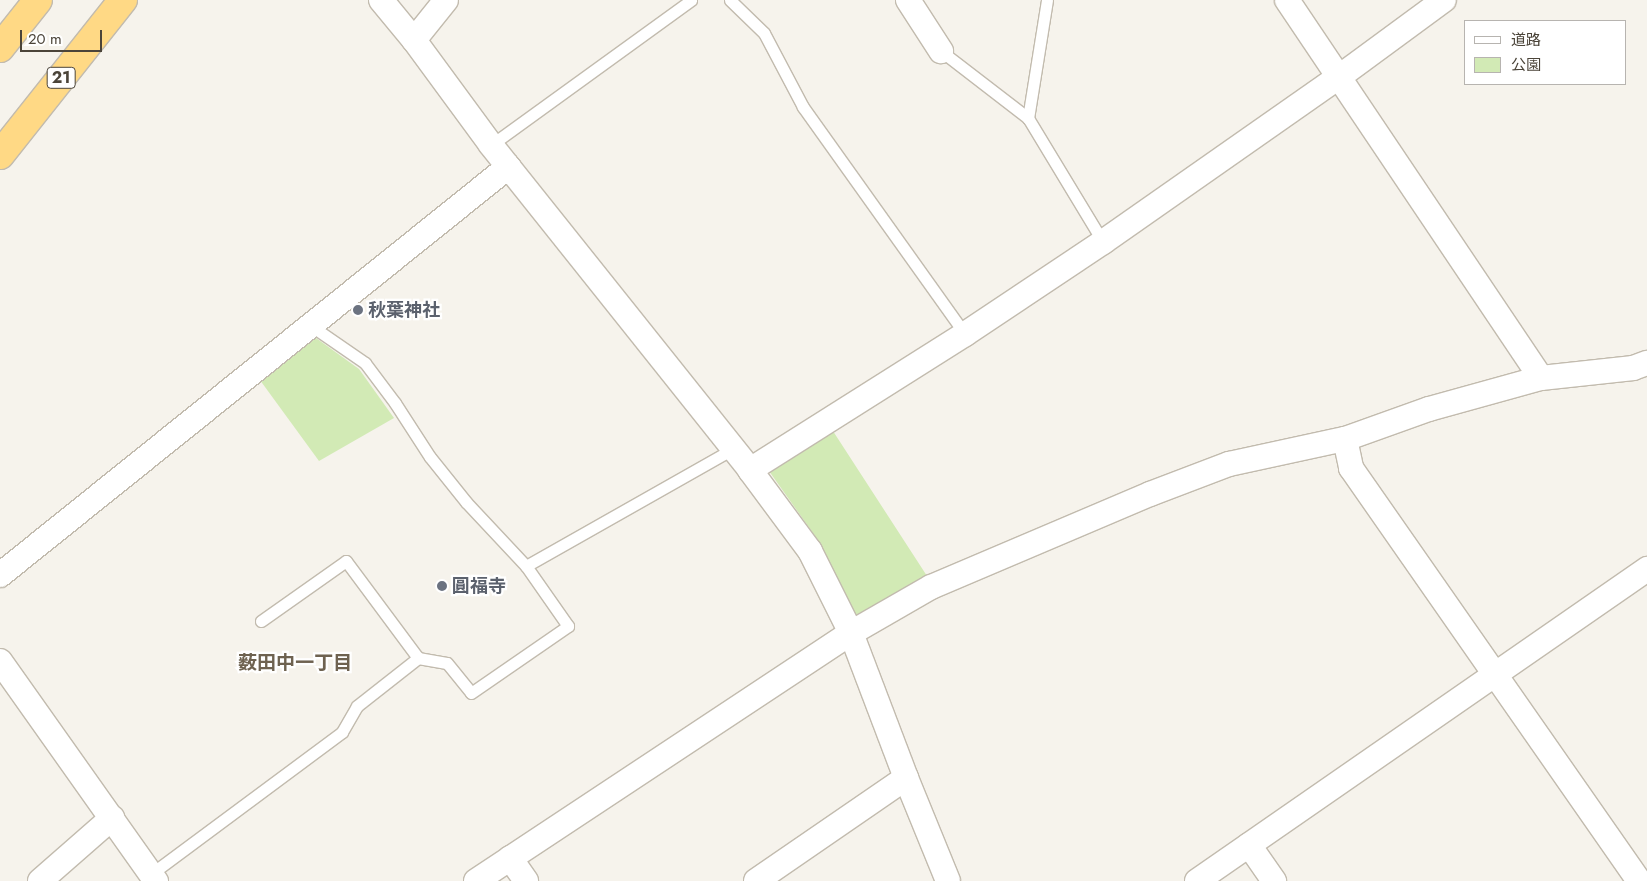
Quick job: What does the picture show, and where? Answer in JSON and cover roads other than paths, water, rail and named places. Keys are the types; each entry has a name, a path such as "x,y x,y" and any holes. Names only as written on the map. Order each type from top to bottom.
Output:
{"highway":[{"path":"0,47 38,0"},
{"name":"21","path":"0,155 123,0"}],"street":[{"path":"381,0 414,40 491,145 750,470 810,551 851,633 906,778 948,881"},
{"path":"414,40 446,0"},
{"path":"908,0 941,51"},
{"path":"1287,0 1541,378"},
{"path":"750,470 965,334 1103,242 1339,77 1444,0"},
{"path":"0,575 508,166"},
{"path":"476,881 851,633 931,587 1150,494 1229,464 1344,439 1430,409 1541,378 1633,368 1647,364"},
{"path":"1344,439 1351,468 1639,881"},
{"path":"1197,881 1647,569"},
{"path":"0,661 153,877"},
{"path":"756,881 906,778"},
{"path":"40,881 112,818"},
{"path":"1249,846 1274,881"},
{"path":"510,858 526,881"}],"lane":[{"path":"491,145 691,0"},
{"path":"730,0 764,33 802,107 965,334"},
{"path":"1028,118 1046,0"},
{"path":"941,51 1028,118 1103,242"},
{"path":"261,621 346,561 418,658 447,662 471,693 568,626 526,566 466,502 430,458 395,403 365,363 310,325"},
{"path":"526,566 733,449"},
{"path":"153,877 342,732 357,706 418,658"}],"place":[{"name":"秋葉神社","path":"358,310"},
{"name":"圓福寺","path":"442,586"}],"district":[{"name":"薮田中一丁目","path":"295,663"}]}
